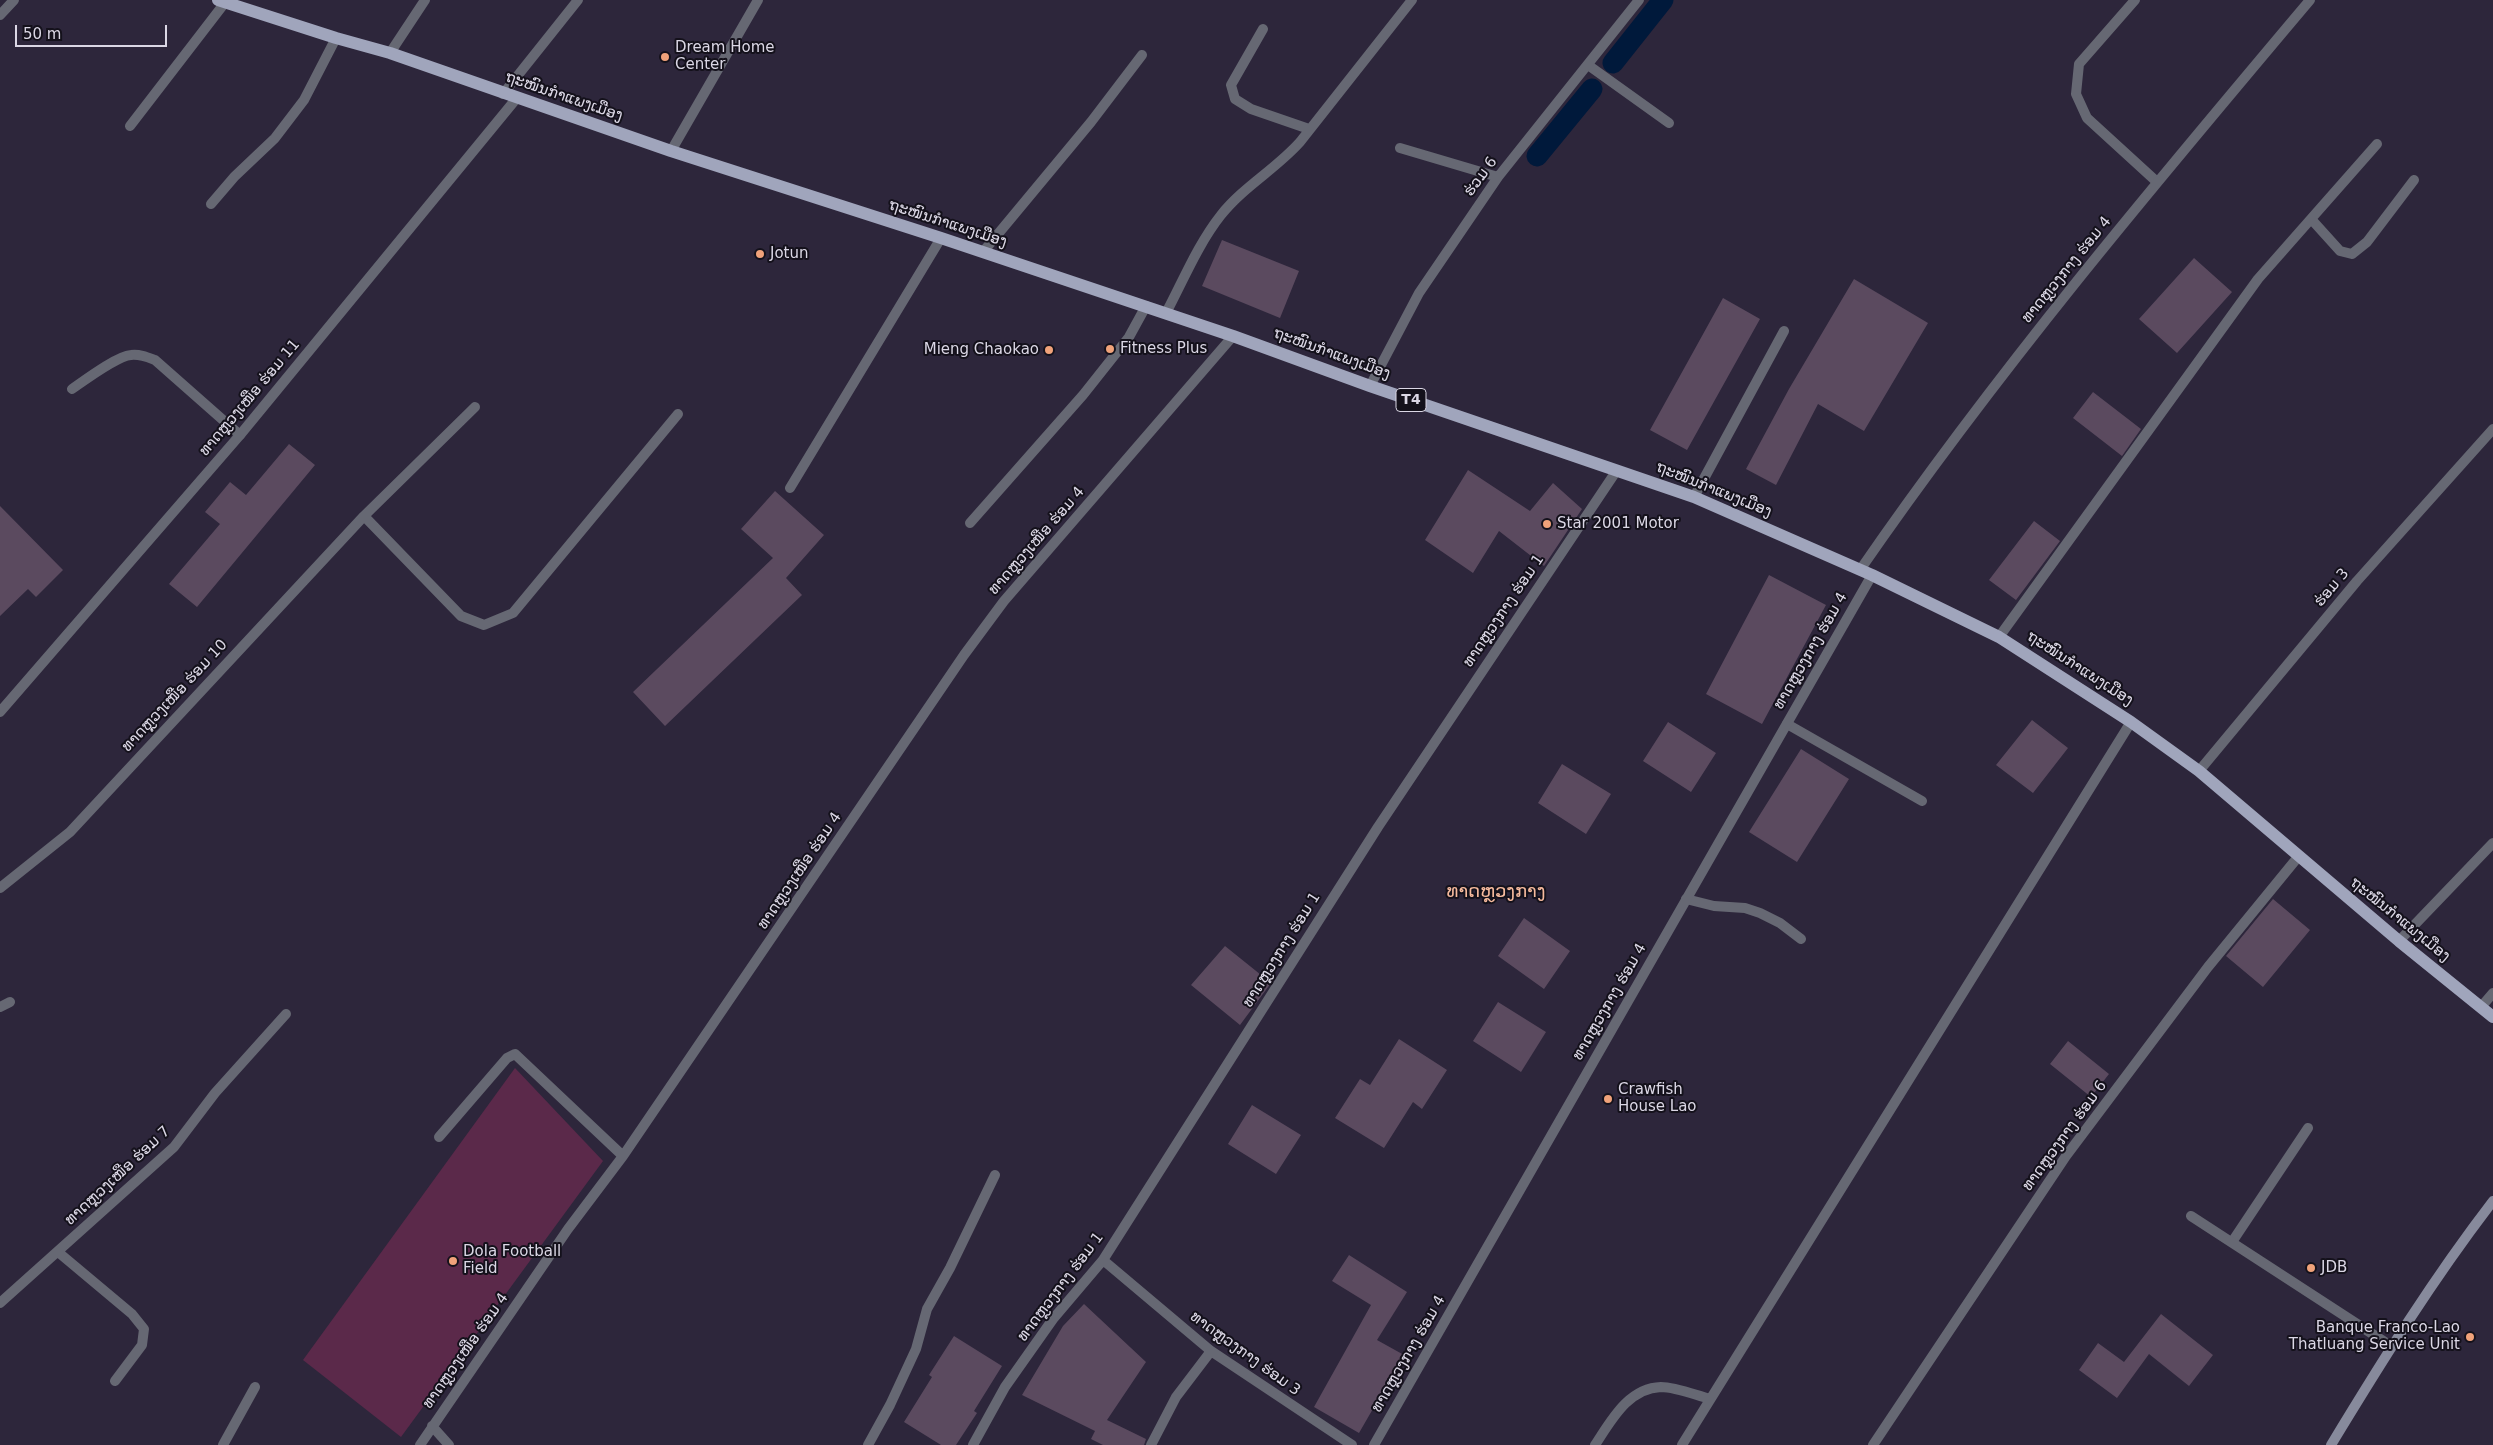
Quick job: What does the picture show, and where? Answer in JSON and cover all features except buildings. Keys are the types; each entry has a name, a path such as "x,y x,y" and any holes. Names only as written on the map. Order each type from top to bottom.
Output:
{"main road":[{"name":"ຖະໜົນກຳແພງເມືອງ","path":"224,1 336,38 390,53 516,99 984,252 1233,336 1370,386 1694,497 1866,572 1999,637 2131,722 2199,771 2298,857 2493,1017"},
{"path":"2331,1445 2391,1346 2449,1258 2493,1201"}],"street":[{"path":"0,15 14,0"},
{"path":"390,53 425,0"},
{"path":"503,94 578,0"},
{"path":"671,151 758,0"},
{"path":"1166,313 1210,230 1221,215 1233,202 1285,160 1412,0"},
{"name":"ຮ່ວມ 6","path":"1370,386 1419,293 1498,177 1639,0"},
{"path":"2135,0 2079,64 2076,94 2087,118 2157,182"},
{"name":"ທາດຫຼວງກາງ ຮ່ອມ 4","path":"1374,1445 1787,724 1866,572 1925,476 1978,406 2157,182 2310,0"},
{"path":"130,126 224,1"},
{"path":"1263,29 1231,84 1235,99 1251,109 1309,129"},
{"path":"211,204 235,176 275,138 304,100 336,38"},
{"path":"984,252 1142,55"},
{"path":"1588,65 1669,123"},
{"name":"ທາດຫຼວງເໜືອ ຮ່ອມ 11","path":"0,712 240,435 516,99"},
{"path":"1999,637 2258,279 2377,144"},
{"path":"1400,148 1498,177"},
{"path":"2312,220 2340,251 2352,254 2366,242 2414,180"},
{"path":"790,488 941,238"},
{"path":"970,523 1088,388 1129,336 1146,306"},
{"path":"1694,497 1784,331"},
{"name":"ທາດຫຼວງເໜືອ ຮ່ອມ 4","path":"420,1445 568,1229 623,1156 969,647 1004,600 1233,336"},
{"path":"72,389 103,368 130,354 143,355 155,360 240,435"},
{"name":"ທາດຫຼວງເໜືອ ຮ່ອມ 10","path":"0,888 70,832 364,516 475,407"},
{"path":"364,516 461,616 484,625 513,614 678,414"},
{"name":"ຮ່ອມ 3","path":"2199,771 2357,581 2493,429"},
{"name":"ທາດຫຼວງກາງ ຮ່ອມ 1","path":"972,1445 1005,1387 1053,1319 1103,1260 1373,835 1617,470"},
{"path":"1682,1445 2131,722"},
{"path":"1787,724 1922,801"},
{"path":"2399,941 2493,843"},
{"name":"ທາດຫຼວງກາງ ຮ່ອມ 6","path":"1873,1445 2066,1156 2214,960 2298,857"},
{"path":"1686,899 1714,906 1745,908 1760,913 1780,923 1801,939"},
{"path":"2481,1007 2493,993"},
{"path":"0,1007 10,1002"},
{"name":"ທາດຫຼວງເໜືອ ຮ່ອມ 7","path":"0,1303 174,1147 215,1093 286,1014"},
{"path":"439,1137 507,1058 515,1054 623,1156"},
{"path":"2232,1242 2308,1128"},
{"path":"868,1445 890,1405 916,1349 927,1309 950,1268 995,1175"},
{"path":"2191,1216 2391,1346"},
{"path":"58,1252 132,1314 144,1329 142,1345 115,1381"},
{"name":"ທາດຫຼວງກາງ ຮ່ອມ 3","path":"1103,1260 1210,1351 1352,1445"},
{"path":"1151,1445 1176,1397 1210,1351"},
{"path":"223,1445 255,1387"},
{"path":"1595,1445 1626,1402 1644,1390 1663,1387 1710,1399"},
{"path":"432,1426 449,1445"}],"shaded area":[{"name":"Dola Football Field","path":"515,1068 603,1161 401,1437 303,1360"}],"waterway":[{"path":"1613,63 1663,0"},
{"path":"1537,156 1592,89"}],"place":[{"name":"Dream Home Center","path":"665,57"},
{"name":"Jotun","path":"760,254"},
{"name":"Fitness Plus","path":"1110,349"},
{"name":"Mieng Chaokao","path":"1049,350"},
{"name":"Star 2001 Motor","path":"1547,524"},
{"name":"Crawfish House Lao","path":"1608,1099"},
{"name":"Dola Football Field","path":"453,1261"},
{"name":"JDB","path":"2311,1268"},
{"name":"Banque Franco-Lao Thatluang Service Unit","path":"2470,1337"}],"district":[{"name":"ທາດຫຼວງກາງ","path":"1496,892"}]}
